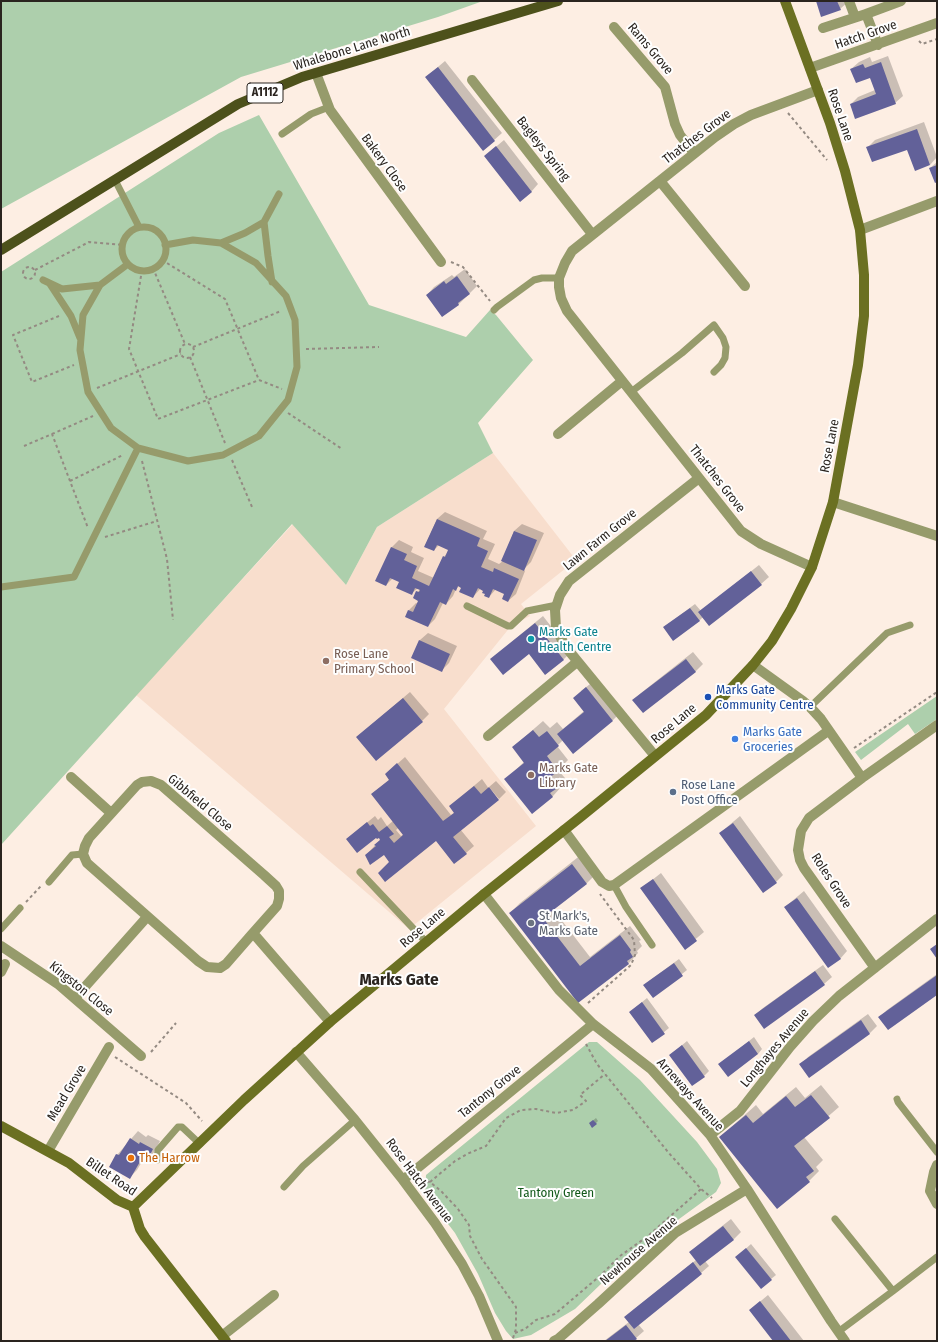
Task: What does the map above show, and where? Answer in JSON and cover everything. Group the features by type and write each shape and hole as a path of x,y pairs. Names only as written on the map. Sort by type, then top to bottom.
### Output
{"main road":[{"name":"Whalebone Lane North","path":"1,250 238,104 302,77 558,1"}],"street":[{"name":"Rose Lane","path":"132,1207 200,1144 244,1100 330,1022 427,943 484,894 706,715 753,665 772,641 791,609 812,567 833,502 854,393 864,316 864,275 860,230 845,171 830,123 785,1"},
{"path":"849,1 855,17"},
{"path":"823,28 901,1"},
{"path":"866,14 878,45"},
{"name":"Hatch Grove","path":"810,68 934,24"},
{"name":"Rams Grove","path":"614,26 665,87 675,124 680,135 694,154"},
{"name":"Bakery Close","path":"316,73 329,107 445,262"},
{"name":"Bagleys Spring","path":"472,80 592,234"},
{"name":"Thatches Grove","path":"812,567 761,544 741,531 567,311 561,298 559,278 572,251 734,124 758,112 818,90"},
{"name":"Thatches Grove","path":"660,181 745,286"},
{"path":"860,230 937,201"},
{"path":"558,434 622,381"},
{"name":"Lawn Farm Grove","path":"655,756 564,646 556,628 555,610 560,595 569,581 699,478"},
{"path":"833,502 937,536"},
{"path":"488,736 577,662"},
{"path":"753,665 803,700 821,719 862,778"},
{"name":"Roles Grove","path":"875,968 808,874 800,860 798,850 800,831 809,818 862,778 937,725"},
{"path":"564,830 602,882 609,886 614,886 828,731"},
{"path":"71,777 111,813"},
{"name":"Gibbfield Close","path":"151,781 161,784 268,879 279,891 279,898 277,906 226,964 220,968 214,969 207,967 198,961 147,917 93,869 87,863 83,854 89,838 137,785 142,782 151,781"},
{"name":"Arneways Avenue","path":"484,894 559,990 593,1024 652,1070 710,1135 748,1189 845,1341"},
{"path":"75,998 147,917"},
{"name":"Longhayes Avenue","path":"710,1135 740,1111 790,1046 839,996 937,919"},
{"path":"253,933 330,1022"},
{"name":"Kingston Close","path":"1,946 58,984 145,1055"},
{"name":"Tantony Grove","path":"405,1178 593,1024"},
{"name":"Mead Grove","path":"48,1151 108,1049"},
{"name":"Rose Hatch Avenue","path":"296,1052 405,1178 462,1264 479,1296 498,1341"},
{"name":"Billet Road","path":"1,1126 69,1163 117,1200 132,1207 140,1229 145,1237 224,1339 274,1295"},
{"path":"937,1165 930,1190 937,1204"},
{"name":"Newhouse Avenue","path":"557,1340 674,1233 748,1189"}],"lane":[{"path":"282,134 311,114 329,107"},
{"path":"115,180 139,228"},
{"path":"221,243 245,233 264,222 279,194"},
{"path":"264,222 272,282"},
{"path":"139,228 150,228 156,231 162,236 166,245 165,253 158,266 149,270 137,269 128,264 122,250 123,245 128,234 139,228"},
{"path":"128,264 100,285 83,315 80,350 88,392 111,428 138,448 188,461 223,455 259,436 288,400 297,367 294,320 286,296 256,263 221,243 193,240 166,245"},
{"path":"495,309 534,280 542,278 559,278"},
{"path":"80,340 68,312 47,282 62,289 100,285"},
{"path":"631,392 682,353 714,325 723,338 726,347 725,358 714,372"},
{"path":"1,587 74,577 138,448"},
{"path":"467,606 508,626 511,626 527,611 557,605"},
{"path":"810,708 887,633 910,625"},
{"path":"49,882 72,855 83,854"},
{"path":"360,872 427,943"},
{"path":"614,886 626,908 652,945"},
{"path":"1,929 20,908"},
{"path":"897,1099 937,1152"},
{"path":"284,1187 303,1166 355,1120"},
{"path":"157,1160 156,1155 158,1150 178,1127 182,1127 200,1144"},
{"path":"835,1219 893,1291"},
{"path":"838,1332 937,1257"}],"path":[{"path":"922,44 937,39"},
{"path":"785,109 827,160"},
{"path":"35,270 89,242 123,245"},
{"path":"162,260 225,299 259,380"},
{"path":"445,262 463,267 495,309"},
{"path":"32,266 35,270 35,275 33,278 28,279 24,277 23,272 25,268 32,266"},
{"path":"153,268 185,344"},
{"path":"142,270 129,349 158,419 259,380 290,392"},
{"path":"193,347 290,308"},
{"path":"68,312 13,335 32,382 82,362"},
{"path":"185,344 190,344 193,347 194,354 185,358 181,354 181,347 185,344"},
{"path":"296,349 378,347"},
{"path":"88,392 181,354"},
{"path":"190,357 252,507"},
{"path":"281,408 342,449"},
{"path":"24,446 101,413"},
{"path":"52,434 93,540 157,521"},
{"path":"70,481 138,448 167,559 174,620"},
{"path":"845,754 937,692"},
{"path":"20,908 43,883 49,882"},
{"path":"579,1010 631,965 635,955 634,940 598,891"},
{"path":"145,1055 176,1023"},
{"path":"581,1034 597,1064 605,1074 668,1152 700,1189 710,1196 719,1206"},
{"path":"108,1049 186,1103 202,1121"},
{"path":"430,1182 455,1161 486,1146 506,1118 521,1110 536,1109 556,1113 572,1110 586,1101 580,1095 605,1074"},
{"path":"405,1178 430,1182 458,1209 469,1225 470,1236 482,1259 516,1307 515,1333 512,1341"},
{"path":"515,1333 525,1329 536,1320 555,1314 620,1256 648,1236 700,1189"}],"shaded area":[{"name":"Rose Lane Primary School","path":"493,453 576,560 521,604 530,616 511,626 444,709 536,826 409,929 136,695 293,524 346,585 377,527"}],"green space":[{"path":"1,1 483,1 438,17 241,77 1,209"},
{"path":"259,115 369,305 466,337 490,310 496,315 533,360 478,423 493,453 377,527 346,585 292,524 1,845 1,272 219,133"},
{"path":"937,696 937,719 915,734 908,724 861,760 855,752"},
{"name":"Tantony Green","path":"589,1042 597,1042 640,1080 697,1142 717,1169 721,1183 716,1192 660,1233 603,1282 575,1309 531,1335 513,1339 506,1331 495,1313 478,1274 455,1233 425,1194 426,1175"}],"building":[{"path":"816,1 837,1 841,10 821,17"},
{"path":"881,62 896,104 855,119 850,104 876,94 870,78 856,83 850,69 863,64 865,68"},
{"path":"438,67 495,141 483,151 425,77"},
{"path":"917,129 930,165 915,171 907,150 872,162 866,147"},
{"path":"496,146 532,192 520,202 484,156"},
{"path":"937,165 937,182 935,183 929,168"},
{"path":"457,276 470,294 458,303 459,305 442,317 426,295 444,281 446,284"},
{"path":"437,519 480,538 477,546 488,551 481,567 493,572 494,568 519,579 508,602 502,599 504,594 493,589 489,598 484,596 485,594 482,593 483,591 478,588 473,598 459,592 461,588 458,586 456,591 453,589 446,605 440,602 428,627 405,617 408,610 413,612 418,601 413,598 416,591 419,592 420,590 415,588 412,595 396,588 399,582 390,578 386,586 375,581 391,547 407,554 404,560 417,566 412,578 429,586 443,556 445,557 448,550 437,545 434,551 424,547"},
{"path":"514,531 537,540 524,571 501,561"},
{"path":"751,571 762,585 709,626 698,612"},
{"path":"690,608 700,621 673,641 663,627"},
{"name":"Marks Gate Health Centre","path":"535,623 564,660 545,675 529,654 503,675 490,659"},
{"path":"419,640 450,654 442,672 411,658"},
{"path":"686,659 696,672 643,713 632,700"},
{"path":"586,687 613,721 573,754 557,734 584,712 573,698"},
{"path":"403,698 423,722 376,761 356,737"},
{"name":"Marks Gate Library","path":"533,730 539,737 547,731 559,746 547,756 558,771 548,779 556,789 550,793 553,797 532,814 504,779 524,763 512,747"},
{"path":"397,763 443,821 454,813 449,806 474,786 481,794 489,787 499,800 453,837 467,854 454,864 436,841 385,882 378,873 389,862 384,855 370,865 365,855 376,846 374,845 380,840 379,838 376,838 357,853 346,839 367,822 370,826 373,824 379,832 387,826 394,834 389,837 394,843 403,835 371,794 389,780 385,774"},
{"path":"733,823 777,883 763,893 719,833"},
{"path":"572,864 587,884 543,918 580,966 620,935 631,950 630,952 633,957 627,961 629,964 578,1003 509,913"},
{"path":"653,879 697,941 685,950 640,888"},
{"path":"797,898 841,959 828,968 784,907"},
{"path":"937,944 937,959 930,949"},
{"path":"674,963 683,976 653,998 643,985"},
{"path":"815,971 825,985 764,1029 754,1015"},
{"path":"937,975 937,995 888,1030 878,1017"},
{"path":"642,1002 665,1034 652,1043 629,1012"},
{"path":"861,1020 870,1034 809,1078 799,1064"},
{"path":"749,1041 758,1054 728,1077 718,1064"},
{"path":"682,1045 705,1077 692,1086 669,1055"},
{"path":"811,1095 830,1118 794,1146 814,1171 806,1177 810,1182 777,1209 719,1137 746,1115 753,1123 786,1096 795,1107"},
{"path":"593,1120 597,1124 592,1128 589,1123"},
{"name":"The Harrow","path":"130,1138 139,1144 140,1142 153,1149 146,1163 141,1160 130,1179 109,1167 116,1154 119,1155"},
{"path":"723,1226 734,1240 700,1266 689,1252"},
{"path":"746,1248 772,1280 761,1289 735,1257"},
{"path":"693,1262 702,1274 634,1329 624,1317"},
{"path":"760,1301 791,1341 773,1341 749,1310"},
{"path":"626,1325 637,1339 634,1341 605,1341"}],"place":[{"name":"Marks Gate Health Centre","path":"531,639"},
{"name":"Rose Lane Primary School","path":"326,661"},
{"name":"Marks Gate Community Centre","path":"708,697"},
{"name":"Marks Gate Groceries","path":"735,739"},
{"name":"Marks Gate Library","path":"531,775"},
{"name":"Rose Lane Post Office","path":"673,792"},
{"name":"St Mark's, Marks Gate","path":"531,923"},
{"name":"The Harrow","path":"131,1158"}],"district":[{"name":"Marks Gate","path":"399,980"}]}
